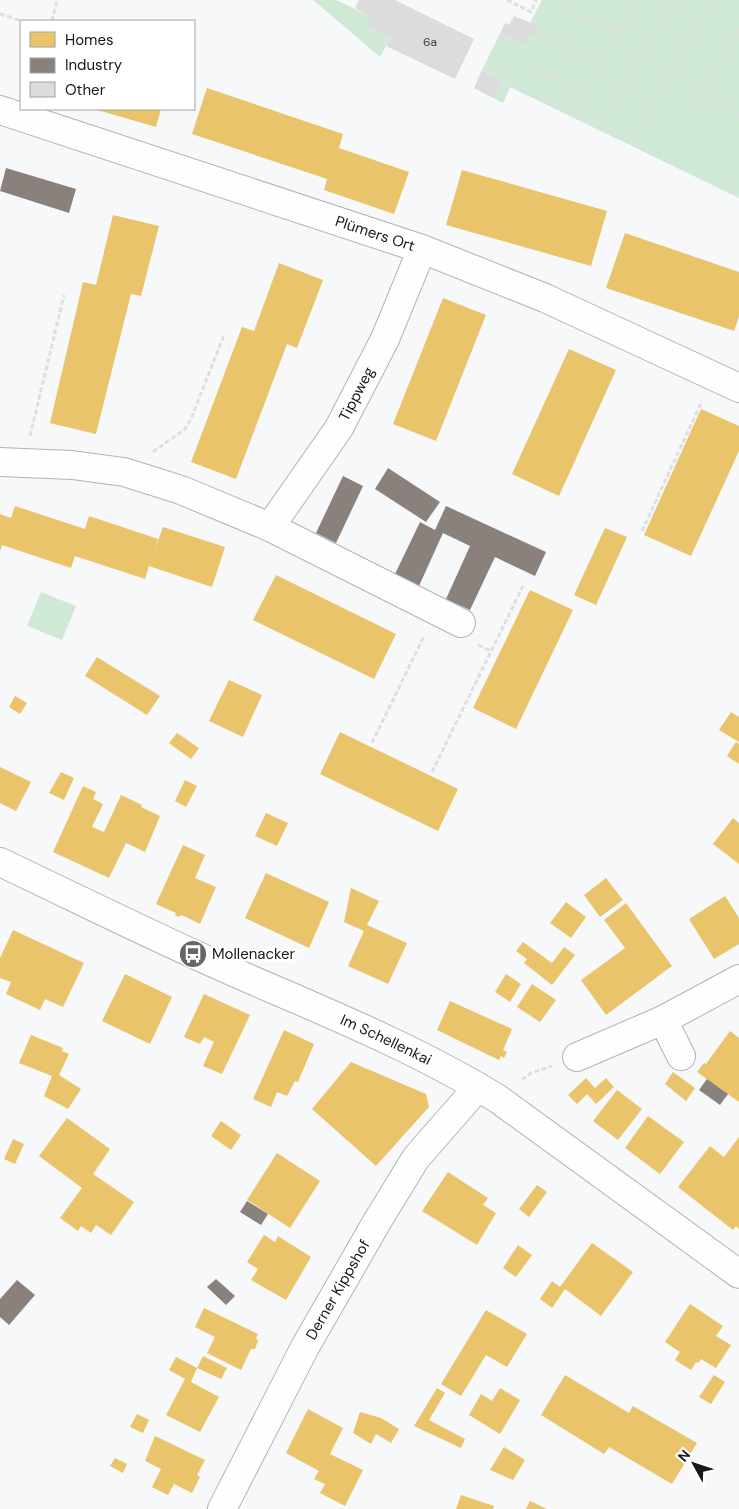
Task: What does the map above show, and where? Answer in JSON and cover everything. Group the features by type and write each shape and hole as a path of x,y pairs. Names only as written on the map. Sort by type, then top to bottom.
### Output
{"street":[{"name":"Plümers Ort","path":"0,110 422,249 545,298 739,388"},
{"name":"Tippweg","path":"270,527 339,428 385,339 422,249"},
{"path":"12,462 72,465 124,472 181,490 270,527 461,623"},
{"name":"Im Schellenkai","path":"0,862 193,954 422,1056 488,1093 739,1274"},
{"path":"577,1057 663,1020 739,979"},
{"path":"663,1020 681,1056"},
{"name":"Derner Kippshof","path":"222,1509 305,1347 416,1158 446,1122 488,1093"}],"path":[{"path":"52,20 57,0"},
{"path":"507,0 531,12 536,0"},
{"path":"624,0 636,5"},
{"path":"573,108 639,0"},
{"path":"601,123 676,0"},
{"path":"630,139 715,0"},
{"path":"566,11 619,33"},
{"path":"0,14 20,20"},
{"path":"739,30 698,96 739,115"},
{"path":"548,40 600,62"},
{"path":"530,67 583,90"},
{"path":"12,462 64,295"},
{"path":"124,472 185,429 191,419 224,335"},
{"path":"642,531 704,398"},
{"path":"432,772 524,584"},
{"path":"372,743 437,610"},
{"path":"488,1093 531,1073 577,1057"}],"green space":[{"path":"313,0 336,0 370,16 366,26 390,38 380,57"},
{"path":"542,0 739,0 739,198 510,87 503,103 493,98 502,80 482,70 500,34 523,45 529,34 533,36 530,23"},
{"path":"41,592 76,606 62,640 27,626"}],"building: Homes":[{"path":"207,88 343,134 339,148 409,172 394,214 324,190 327,179 192,134"},
{"path":"97,110 161,110 156,127"},
{"path":"462,170 607,211 591,266 446,225"},
{"path":"113,215 159,226 141,296 131,294 96,434 50,423 83,282 96,285"},
{"path":"625,233 739,272 739,317 734,331 606,288"},
{"path":"279,263 323,280 297,348 287,344 236,479 191,462 242,327 254,331"},
{"path":"443,298 486,315 436,441 393,424"},
{"path":"569,349 616,370 559,496 512,474"},
{"path":"701,409 739,426 739,451 691,556 644,535"},
{"path":"15,506 85,529 89,516 158,539 155,549 163,527 225,547 212,587 149,566 145,579 75,556 71,568 2,545 0,551 0,514 11,518"},
{"path":"605,528 627,537 596,605 574,595"},
{"path":"276,575 396,634 374,679 253,620"},
{"path":"530,590 573,610 516,729 473,708"},
{"path":"97,657 160,696 147,715 85,676"},
{"path":"229,680 262,695 243,737 209,721"},
{"path":"15,696 27,703 20,714 9,707"},
{"path":"731,712 739,717 739,742 719,730"},
{"path":"340,732 458,789 438,831 320,774"},
{"path":"177,733 199,748 191,759 169,743"},
{"path":"736,742 739,744 739,764 727,756"},
{"path":"0,767 31,782 16,811 0,803"},
{"path":"61,772 74,778 64,800 49,793"},
{"path":"185,780 197,786 186,807 175,801"},
{"path":"83,786 96,792 93,799 103,804 92,827 104,832 121,795 160,816 145,852 126,843 109,878 53,852"},
{"path":"266,813 288,823 277,846 255,836"},
{"path":"733,818 739,823 739,864 713,844"},
{"path":"183,845 205,855 195,878 216,887 200,924 181,915 179,917 175,915 176,913 156,904"},
{"path":"266,873 329,902 309,948 245,918"},
{"path":"606,878 623,900 600,917 584,895"},
{"path":"351,888 379,901 367,925 407,943 388,984 348,966 364,931 344,922"},
{"path":"725,896 739,918 739,944 714,959 689,919"},
{"path":"566,902 586,917 571,938 550,923"},
{"path":"626,903 672,966 606,1015 581,980 625,948 604,920"},
{"path":"13,930 84,963 63,1007 45,999 40,1010 6,994 11,982 0,978 0,958"},
{"path":"523,942 552,963 564,947 575,955 552,985 524,963 527,959 516,951"},
{"path":"125,974 172,997 150,1044 102,1021"},
{"path":"506,974 521,984 510,1002 495,992"},
{"path":"532,984 556,1000 540,1022 517,1007"},
{"path":"204,994 250,1015 222,1074 203,1066 214,1042 204,1037 200,1044 184,1037"},
{"path":"450,1001 512,1029 503,1050 507,1052 504,1058 501,1056 499,1060 437,1030"},
{"path":"284,1030 314,1044 298,1082 295,1081 287,1096 277,1092 271,1107 253,1099"},
{"path":"730,1031 739,1038 739,1102 697,1072 704,1063 706,1064"},
{"path":"31,1035 63,1048 62,1051 69,1054 59,1075 81,1089 68,1109 44,1096 52,1076 19,1063"},
{"path":"351,1062 426,1094 429,1107 376,1166 312,1109"},
{"path":"673,1072 695,1088 686,1101 665,1084"},
{"path":"586,1078 595,1088 606,1078 614,1087 596,1104 587,1094 577,1104 568,1095"},
{"path":"617,1090 642,1109 618,1140 593,1121"},
{"path":"648,1116 684,1142 660,1174 625,1148"},
{"path":"67,1118 110,1149 93,1174 134,1202 111,1235 96,1225 91,1233 81,1226 78,1231 60,1218 82,1188 39,1156"},
{"path":"221,1121 241,1135 231,1150 211,1136"},
{"path":"739,1137 739,1229 736,1226 733,1230 678,1187 710,1146 724,1157"},
{"path":"13,1139 24,1144 15,1164 4,1159"},
{"path":"277,1153 320,1181 290,1228 247,1200"},
{"path":"448,1172 488,1198 483,1205 496,1213 477,1245 422,1211"},
{"path":"537,1185 547,1192 529,1217 519,1209"},
{"path":"264,1235 275,1242 278,1236 311,1257 286,1300 251,1280 258,1269 247,1262"},
{"path":"592,1243 633,1272 601,1316 565,1289 552,1308 540,1299 552,1281 560,1287"},
{"path":"518,1245 532,1255 516,1277 503,1268"},
{"path":"690,1304 723,1326 716,1336 731,1345 716,1368 701,1359 698,1363 696,1362 691,1370 675,1360 680,1352 665,1342"},
{"path":"204,1308 258,1334 255,1349 251,1349 241,1370 207,1353 215,1337 195,1327"},
{"path":"486,1310 527,1334 507,1367 486,1355 461,1396 441,1384"},
{"path":"203,1356 227,1368 221,1379 197,1368"},
{"path":"176,1357 197,1368 191,1382 219,1397 200,1432 166,1415 185,1379 169,1370"},
{"path":"565,1375 629,1413 633,1406 697,1443 672,1484 609,1447 604,1454 541,1415"},
{"path":"714,1375 725,1382 711,1404 699,1397"},
{"path":"437,1388 445,1393 429,1420 465,1439 461,1448 414,1426"},
{"path":"500,1388 520,1400 500,1434 469,1415 481,1394 492,1401"},
{"path":"308,1409 343,1428 330,1454 363,1470 345,1506 320,1493 325,1484 314,1479 319,1471 286,1453"},
{"path":"360,1412 381,1418 399,1429 391,1443 376,1434 371,1444 353,1433"},
{"path":"137,1414 149,1420 143,1433 130,1427"},
{"path":"155,1436 205,1460 197,1475 200,1477 192,1493 174,1484 168,1495 152,1487 161,1469 145,1461"},
{"path":"504,1447 525,1460 513,1480 490,1470"},
{"path":"115,1458 127,1464 123,1473 110,1466"},
{"path":"461,1495 494,1506 493,1509 456,1509"},
{"path":"530,1501 547,1509 526,1509"}],"building: Industry":[{"path":"6,168 76,189 69,213 0,191"},
{"path":"388,468 440,502 426,522 375,489"},
{"path":"343,476 363,486 336,543 316,533"},
{"path":"446,506 546,552 535,576 495,557 470,610 446,599 470,546 443,533 419,586 395,574 420,522 435,530"},
{"path":"707,1079 728,1094 720,1105 699,1090"},
{"path":"247,1201 268,1214 261,1225 240,1212"},
{"path":"216,1279 235,1296 226,1305 207,1287"},
{"path":"17,1280 35,1295 9,1325 0,1317 0,1299"}],"building: Other":[{"path":"359,0 395,0 474,39 455,79 386,46 390,38 366,26 370,16 355,8"},
{"path":"514,16 538,26 533,37 529,34 524,45 500,34 505,23 509,25"},
{"path":"482,70 502,80 493,98 474,88"}],"place":[{"name":"Mollenacker","path":"193,954"}]}
